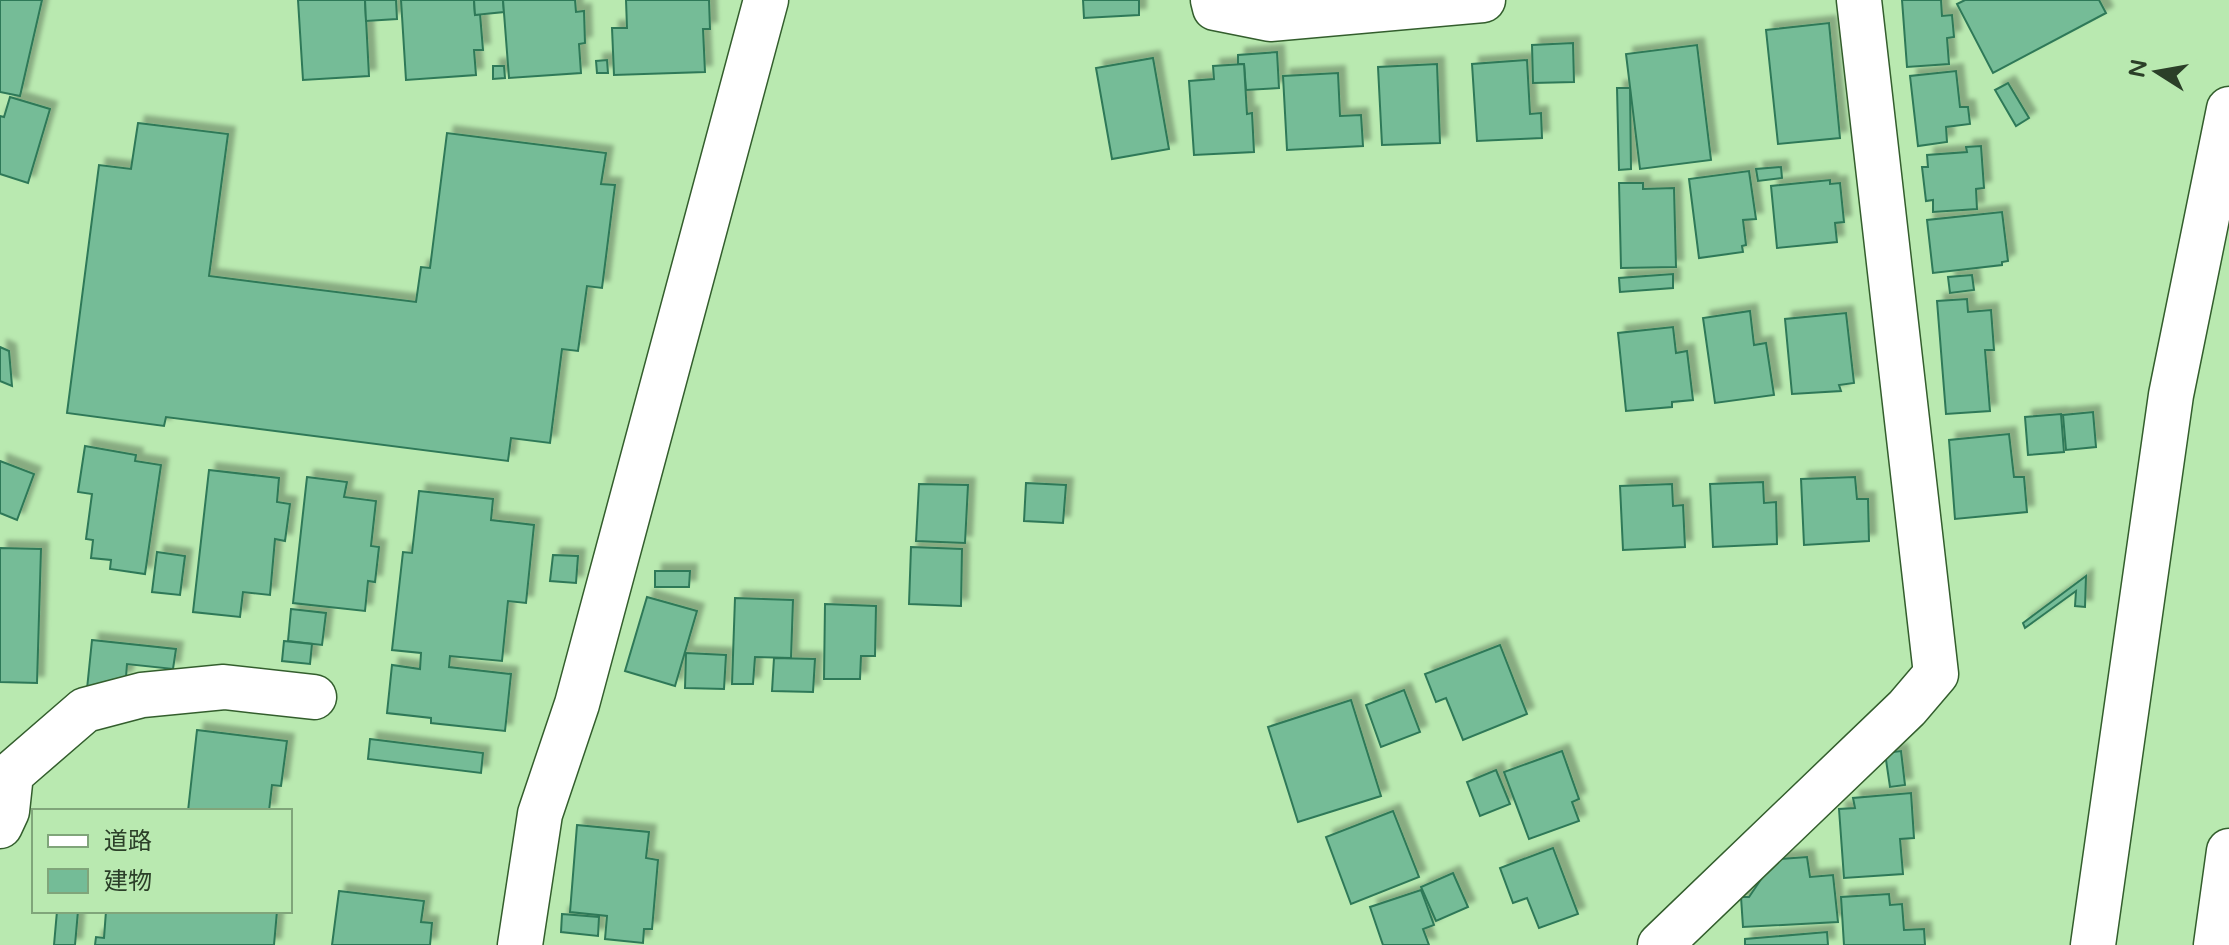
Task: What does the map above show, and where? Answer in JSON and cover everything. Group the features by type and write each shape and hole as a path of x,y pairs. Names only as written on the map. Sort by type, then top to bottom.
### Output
{"street":[{"path":"520,945 540,814 577,704 766,0"},
{"path":"1213,0 1215,8 1270,19 1483,0"},
{"path":"1660,945 1907,708 1936,674 1859,0"},
{"path":"2093,945 2171,395 2229,109"},
{"path":"0,826 7,811 6,773 85,710 142,695 224,687 314,697"},
{"path":"2216,945 2229,851"}],"building":[{"path":"0,0 42,0 20,96 0,92"},
{"path":"298,0 365,0 369,76 303,80"},
{"path":"365,0 396,0 397,19 366,21"},
{"path":"401,0 474,0 475,15 480,14 483,50 474,50 476,75 406,80"},
{"path":"474,0 503,0 504,12 475,15"},
{"path":"503,0 575,0 576,12 584,11 585,43 579,44 581,73 509,78"},
{"path":"626,0 709,0 710,29 703,29 705,72 614,75 612,28 627,28"},
{"path":"1083,0 1139,0 1139,15 1084,18"},
{"path":"1902,0 1941,0 1942,16 1952,15 1954,37 1947,38 1949,64 1907,67"},
{"path":"1965,0 2099,0 2106,13 1993,73 1957,4"},
{"path":"1829,23 1840,138 1778,144 1766,30"},
{"path":"1573,43 1574,82 1533,83 1532,45"},
{"path":"1697,45 1711,160 1640,169 1626,54"},
{"path":"1277,52 1279,88 1246,90 1244,64 1238,64 1238,55"},
{"path":"1153,58 1169,149 1112,159 1096,68"},
{"path":"607,60 608,73 597,73 596,61"},
{"path":"1527,60 1530,114 1541,113 1542,138 1477,141 1472,64"},
{"path":"1244,64 1247,114 1252,113 1254,152 1194,155 1189,81 1214,79 1213,66"},
{"path":"1437,64 1440,143 1382,145 1378,67"},
{"path":"493,66 504,66 505,78 493,79"},
{"path":"1956,71 1960,107 1968,107 1970,124 1946,127 1947,142 1918,146 1910,76"},
{"path":"1338,73 1340,116 1361,115 1363,146 1287,150 1283,76"},
{"path":"2008,83 2029,118 2016,126 1995,90"},
{"path":"1617,88 1630,88 1631,169 1619,170"},
{"path":"10,97 50,109 28,183 0,174 0,116 4,117"},
{"path":"138,123 228,134 209,276 416,302 421,267 430,268 447,133 606,153 601,184 615,185 602,288 587,286 578,351 562,349 550,443 511,438 508,461 166,417 164,426 67,413 99,165 131,169"},
{"path":"1981,146 1984,188 1976,189 1977,209 1933,212 1933,200 1926,201 1922,167 1928,167 1927,155 1967,152 1966,147"},
{"path":"1781,167 1782,178 1758,181 1756,169"},
{"path":"1749,171 1756,219 1743,220 1746,245 1742,246 1743,252 1699,258 1689,179"},
{"path":"1830,180 1830,184 1840,183 1844,222 1835,223 1837,242 1777,248 1771,186"},
{"path":"1619,183 1643,183 1643,189 1674,188 1676,267 1621,268"},
{"path":"2002,212 2008,261 2002,262 2002,265 1933,273 1927,220"},
{"path":"1673,274 1673,288 1620,292 1619,278"},
{"path":"1972,275 1974,290 1950,293 1948,277"},
{"path":"1967,299 1968,312 1991,310 1994,350 1985,350 1990,411 1946,414 1937,301"},
{"path":"1750,311 1754,345 1766,343 1774,395 1715,403 1703,318"},
{"path":"1846,313 1854,383 1839,385 1841,391 1792,394 1785,319"},
{"path":"1673,327 1676,353 1687,351 1693,400 1672,402 1672,407 1626,411 1618,333"},
{"path":"0,347 9,351 12,386 0,381"},
{"path":"2093,412 2096,447 2066,450 2063,415"},
{"path":"2061,414 2064,452 2028,455 2025,417"},
{"path":"2009,434 2014,477 2024,477 2027,512 1955,519 1949,440"},
{"path":"85,446 136,455 135,461 161,465 145,574 110,569 111,560 91,558 93,540 86,539 92,494 78,492"},
{"path":"0,461 34,474 17,520 0,513"},
{"path":"209,470 279,478 277,502 290,504 285,541 275,539 270,595 243,592 240,617 193,612"},
{"path":"307,477 347,482 344,497 376,501 371,546 379,547 375,582 368,581 365,611 293,603"},
{"path":"1855,477 1857,499 1868,499 1869,541 1804,545 1801,479"},
{"path":"1763,482 1764,503 1776,502 1777,544 1713,547 1710,484"},
{"path":"1026,483 1066,485 1063,523 1024,521"},
{"path":"919,484 968,485 965,543 916,541"},
{"path":"1672,484 1673,506 1683,505 1685,547 1623,550 1620,486"},
{"path":"419,491 493,499 491,520 534,525 526,603 508,601 502,661 450,656 449,667 511,674 505,731 431,723 431,718 387,713 392,665 420,669 421,653 392,650 403,552 412,553"},
{"path":"911,547 962,549 961,606 909,604"},
{"path":"0,548 41,549 37,683 0,682"},
{"path":"157,552 185,556 180,595 152,592"},
{"path":"553,555 578,556 576,583 550,581"},
{"path":"655,571 690,571 689,587 655,587"},
{"path":"2086,576 2085,607 2075,606 2076,591 2025,628 2023,623"},
{"path":"647,597 697,611 675,686 625,671"},
{"path":"735,598 793,600 791,658 755,657 753,684 732,684"},
{"path":"825,604 876,606 875,656 861,656 860,679 824,679"},
{"path":"291,609 326,613 322,645 288,641"},
{"path":"92,640 176,649 173,669 127,664 126,677 87,689"},
{"path":"284,641 312,644 310,664 282,661"},
{"path":"1500,645 1527,714 1463,740 1446,698 1436,702 1425,674"},
{"path":"686,653 726,655 724,689 685,688"},
{"path":"774,658 815,659 813,692 772,691"},
{"path":"1404,690 1420,732 1381,747 1366,705"},
{"path":"1351,700 1381,796 1298,822 1268,727"},
{"path":"197,730 287,741 281,786 272,785 269,809 188,809"},
{"path":"370,739 483,753 481,773 368,759"},
{"path":"1562,751 1579,799 1572,802 1579,821 1529,839 1504,772"},
{"path":"1901,751 1905,785 1890,787 1885,753"},
{"path":"1496,770 1510,804 1480,816 1467,782"},
{"path":"1911,793 1914,838 1900,839 1903,874 1844,878 1839,809 1855,808 1853,798"},
{"path":"1393,811 1419,877 1351,904 1326,837"},
{"path":"577,825 649,832 646,858 658,860 652,929 644,929 643,943 605,939 607,916 570,912"},
{"path":"1553,848 1578,914 1539,928 1527,898 1513,903 1500,868"},
{"path":"1807,857 1810,877 1833,875 1838,922 1743,927 1741,897 1749,897 1768,869 1780,859"},
{"path":"1453,873 1468,907 1436,921 1421,887"},
{"path":"1421,890 1434,925 1423,929 1429,945 1383,945 1370,907"},
{"path":"339,891 424,901 421,922 432,923 430,945 332,945"},
{"path":"1889,894 1890,905 1902,904 1904,930 1924,929 1925,945 1844,945 1841,897"},
{"path":"57,913 78,913 75,945 54,945"},
{"path":"106,913 277,913 274,945 95,945 96,937 104,938"},
{"path":"562,914 599,917 598,936 561,932"},
{"path":"1827,932 1828,945 1745,945 1745,939"}]}
